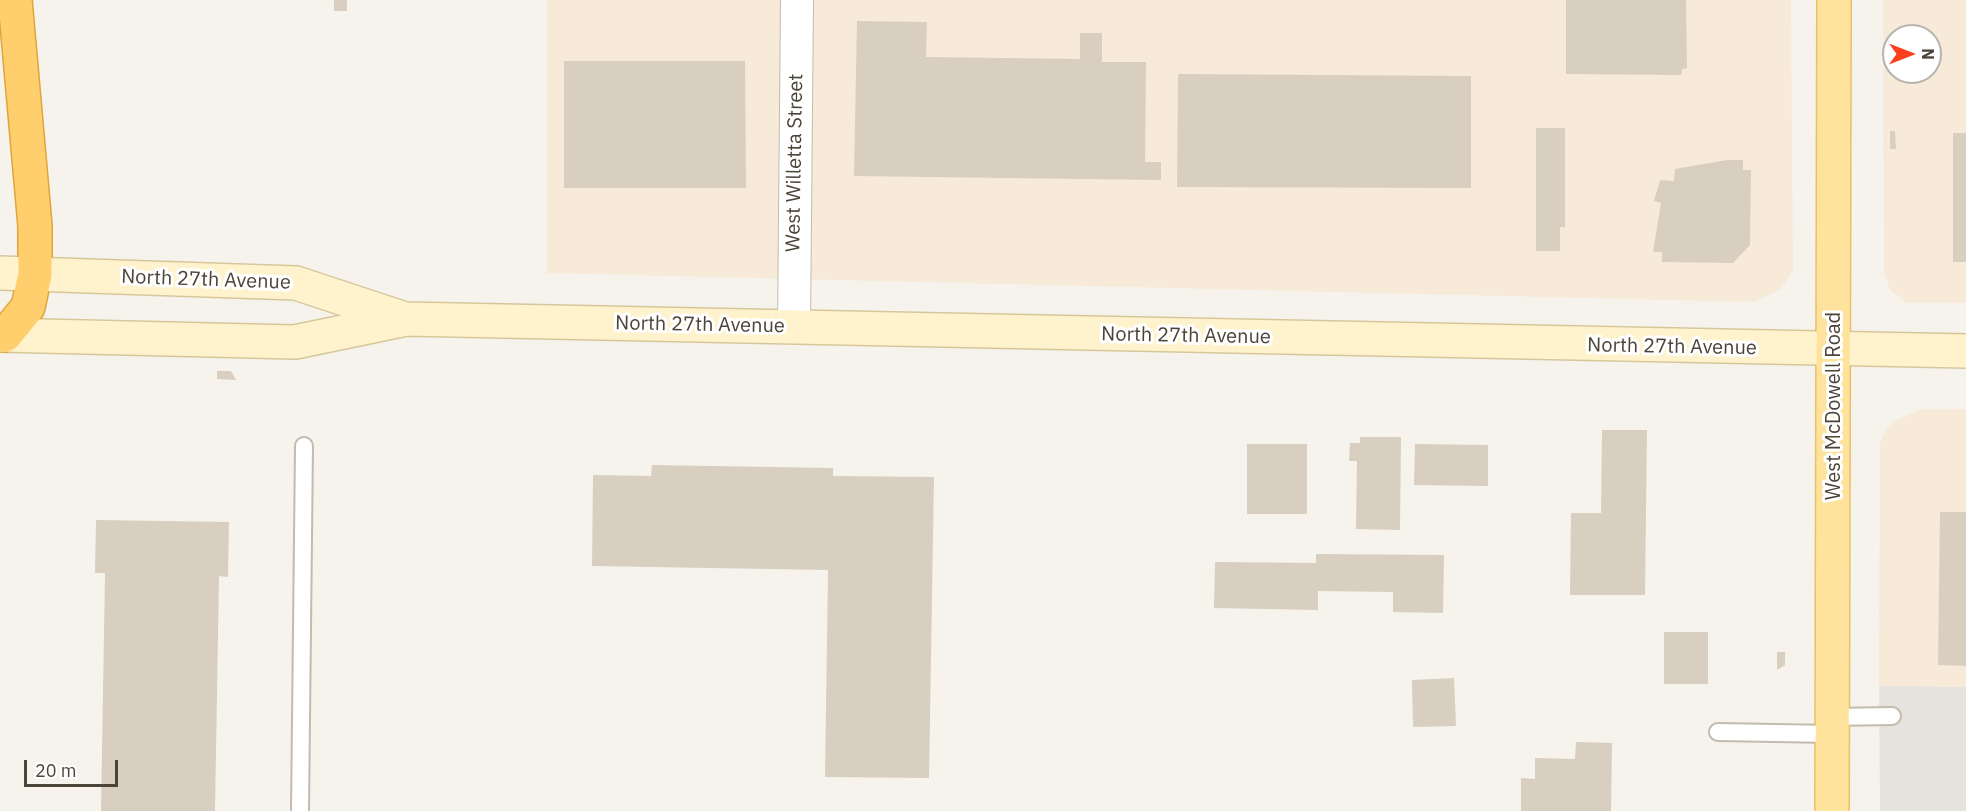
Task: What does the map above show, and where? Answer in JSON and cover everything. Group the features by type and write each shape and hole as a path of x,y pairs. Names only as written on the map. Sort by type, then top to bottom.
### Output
{"highway":[{"path":"2,335 28,307 35,274 35,226 15,0"}],"main road":[{"name":"West McDowell Road","path":"1832,811 1834,0"},
{"name":"North 27th Avenue","path":"0,273 296,283 406,320"},
{"name":"North 27th Avenue","path":"2,335 295,342 406,320 1966,351"}],"street":[{"name":"West Willetta Street","path":"794,327 797,0"}],"lane":[{"path":"300,811 304,446"},
{"path":"1718,732 1832,726 1892,716"}],"shaded area":[{"path":"547,0 1791,0 1793,270 1780,290 1754,302 547,273"},
{"path":"1883,0 1966,0 1966,303 1907,303 1890,290 1884,271 1883,84 1942,84 1942,24 1883,24"},
{"path":"1921,409 1966,409 1966,687 1879,686 1880,442 1886,430 1895,421"},
{"path":"1879,686 1966,687 1966,811 1880,811"}],"building":[{"path":"334,0 347,0 347,11 334,11"},
{"path":"1566,0 1686,0 1687,68 1682,69 1681,75 1566,74"},
{"path":"857,21 927,22 926,57 1080,59 1080,33 1102,33 1102,62 1146,62 1145,162 1161,162 1161,180 854,176"},
{"path":"564,61 745,61 746,188 564,188"},
{"path":"1178,74 1471,76 1471,188 1177,187"},
{"path":"1536,128 1565,128 1565,227 1560,227 1560,251 1536,251"},
{"path":"1890,131 1895,131 1896,149 1890,149"},
{"path":"1953,133 1966,133 1966,262 1953,262"},
{"path":"1727,160 1743,160 1743,170 1751,170 1750,245 1733,263 1662,262 1662,252 1653,252 1661,203 1654,201 1660,180 1674,181 1675,169"},
{"path":"217,371 231,371 236,380 217,379"},
{"path":"1602,430 1647,430 1645,595 1570,595 1571,513 1601,513"},
{"path":"1360,437 1401,437 1400,530 1356,529 1357,461 1349,461 1350,443 1360,443"},
{"path":"1247,444 1307,444 1307,514 1247,514"},
{"path":"1415,444 1488,445 1488,486 1414,485"},
{"path":"652,465 833,468 833,476 934,477 929,778 825,777 828,570 592,566 593,475 651,476"},
{"path":"1940,512 1966,512 1966,666 1938,665"},
{"path":"96,520 229,522 228,577 219,576 215,811 101,811 105,573 95,573"},
{"path":"1316,554 1444,555 1443,613 1393,612 1393,592 1318,591 1318,610 1214,608 1215,562 1316,563"},
{"path":"1664,632 1708,632 1708,684 1664,684"},
{"path":"1777,652 1785,652 1785,665 1777,670"},
{"path":"1454,678 1456,726 1413,727 1412,680"},
{"path":"1576,742 1612,743 1611,811 1521,811 1521,778 1535,779 1535,758 1575,759"}]}
